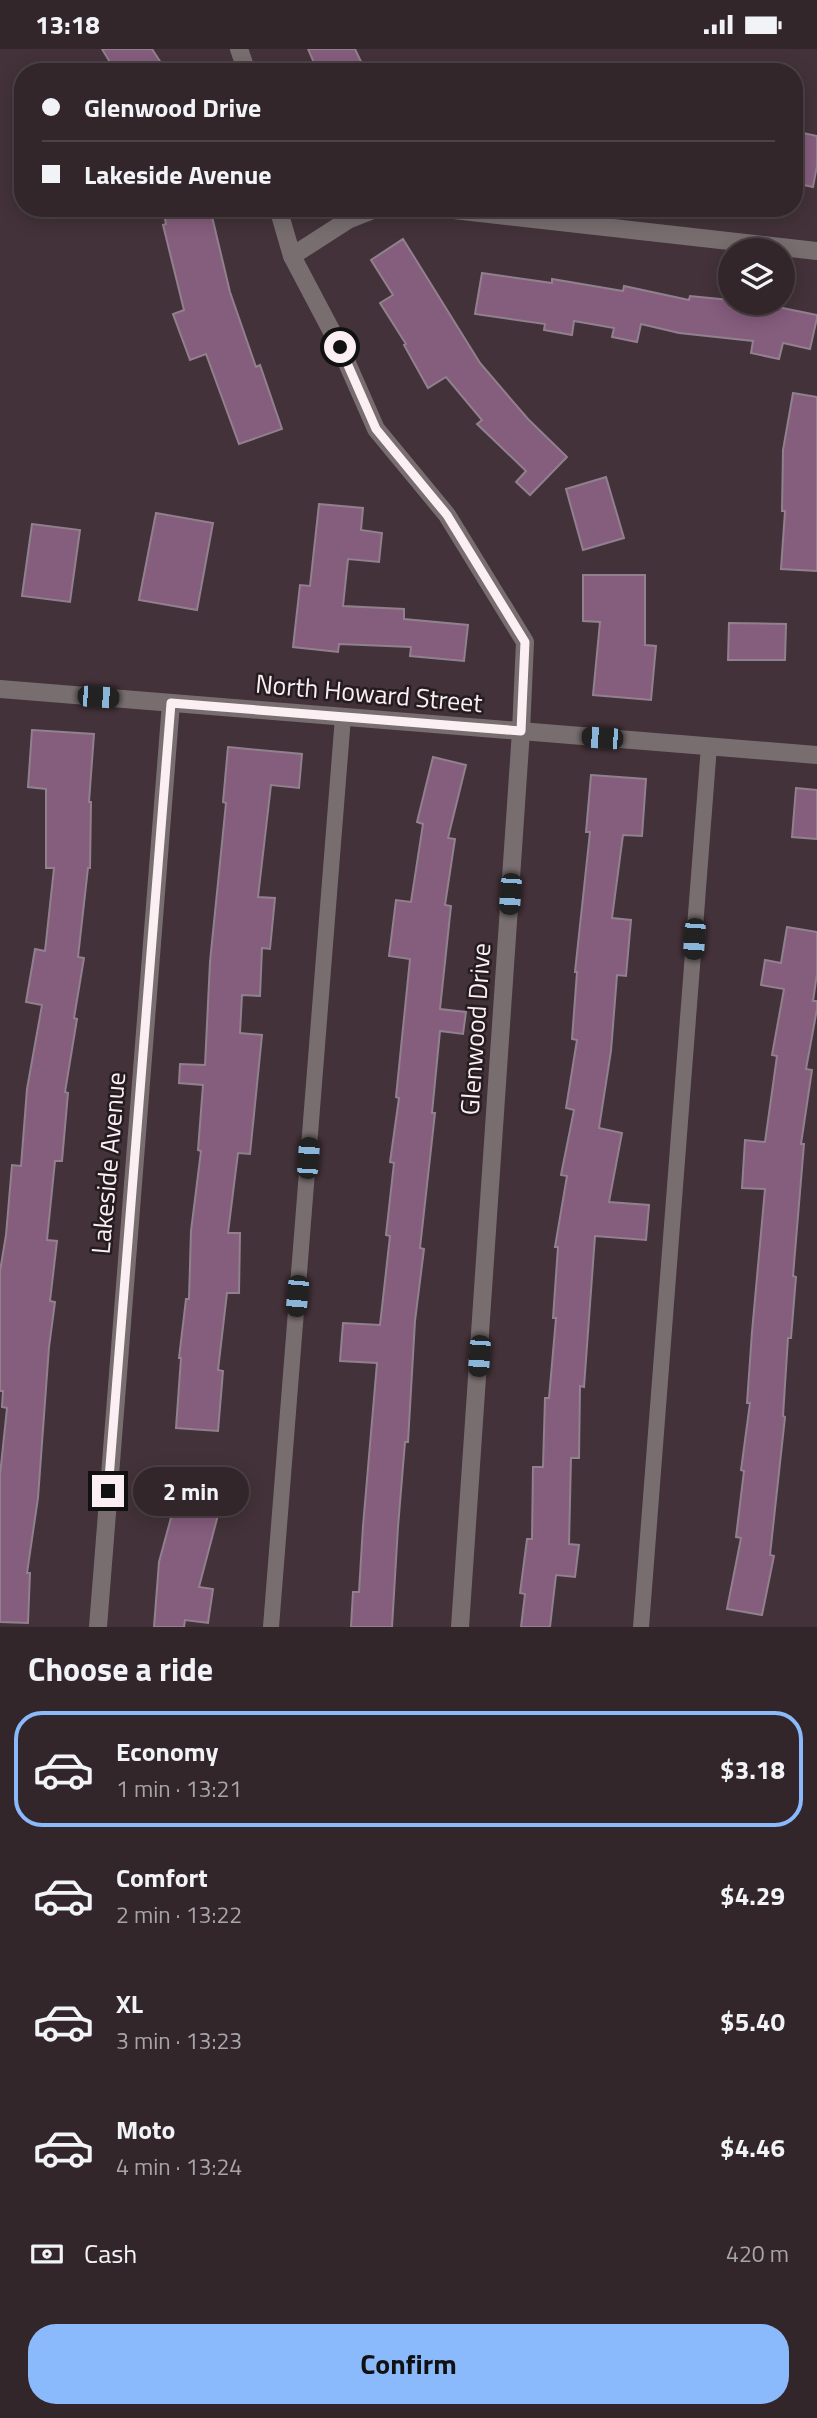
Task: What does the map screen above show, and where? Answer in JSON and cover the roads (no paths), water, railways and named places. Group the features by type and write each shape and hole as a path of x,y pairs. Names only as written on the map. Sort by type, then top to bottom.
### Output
{"street":[{"name":"Glenwood Drive","path":"281,217 292,256 340,347 376,429 447,515 525,642 460,1627"},
{"path":"292,256 356,217"},
{"path":"516,217 817,251"},
{"name":"North Howard Street","path":"0,689 817,755"},
{"name":"Lakeside Avenue","path":"98,1627 171,703"}],"lane":[{"path":"271,1627 342,717"},
{"path":"641,1627 709,746"}]}
